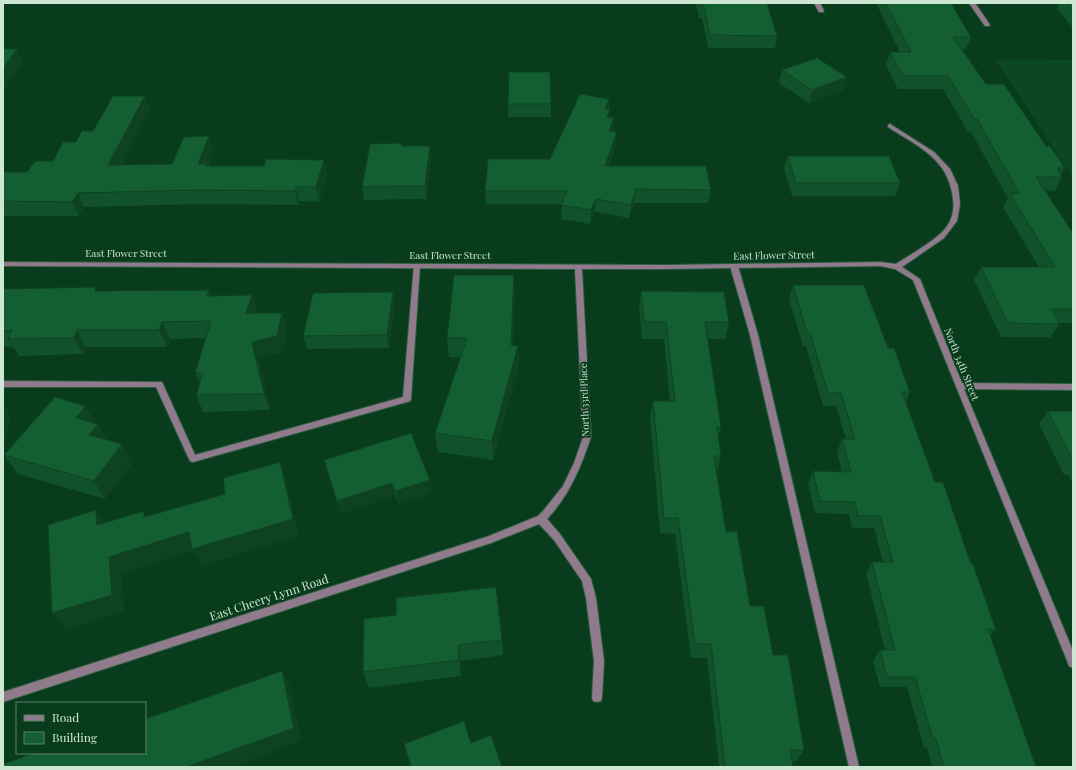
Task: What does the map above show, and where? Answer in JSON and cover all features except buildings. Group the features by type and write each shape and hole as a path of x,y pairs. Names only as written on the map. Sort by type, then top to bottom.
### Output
{"street":[{"path":"817,3 821,12"},
{"path":"972,3 987,25"},
{"path":"890,126 932,153 948,170 955,186 957,204 954,221 942,236 897,267"},
{"name":"East Flower Street","path":"3,264 734,266 880,264 897,267"},
{"path":"3,384 159,384 194,459 407,399 416,266"},
{"name":"North 33rd Place","path":"541,518 566,488 578,463 587,437 578,266"},
{"path":"734,266 754,335 854,767"},
{"name":"North 34th Street","path":"897,267 916,278 958,386 1073,663"},
{"path":"958,386 1073,387"},
{"path":"541,518 557,537 586,579 591,598 599,661 597,697"},
{"name":"East Cheery Lynn Road","path":"3,697 491,539 541,518"}],"shaded area":[{"path":"995,59 1073,60 1073,178"}]}
